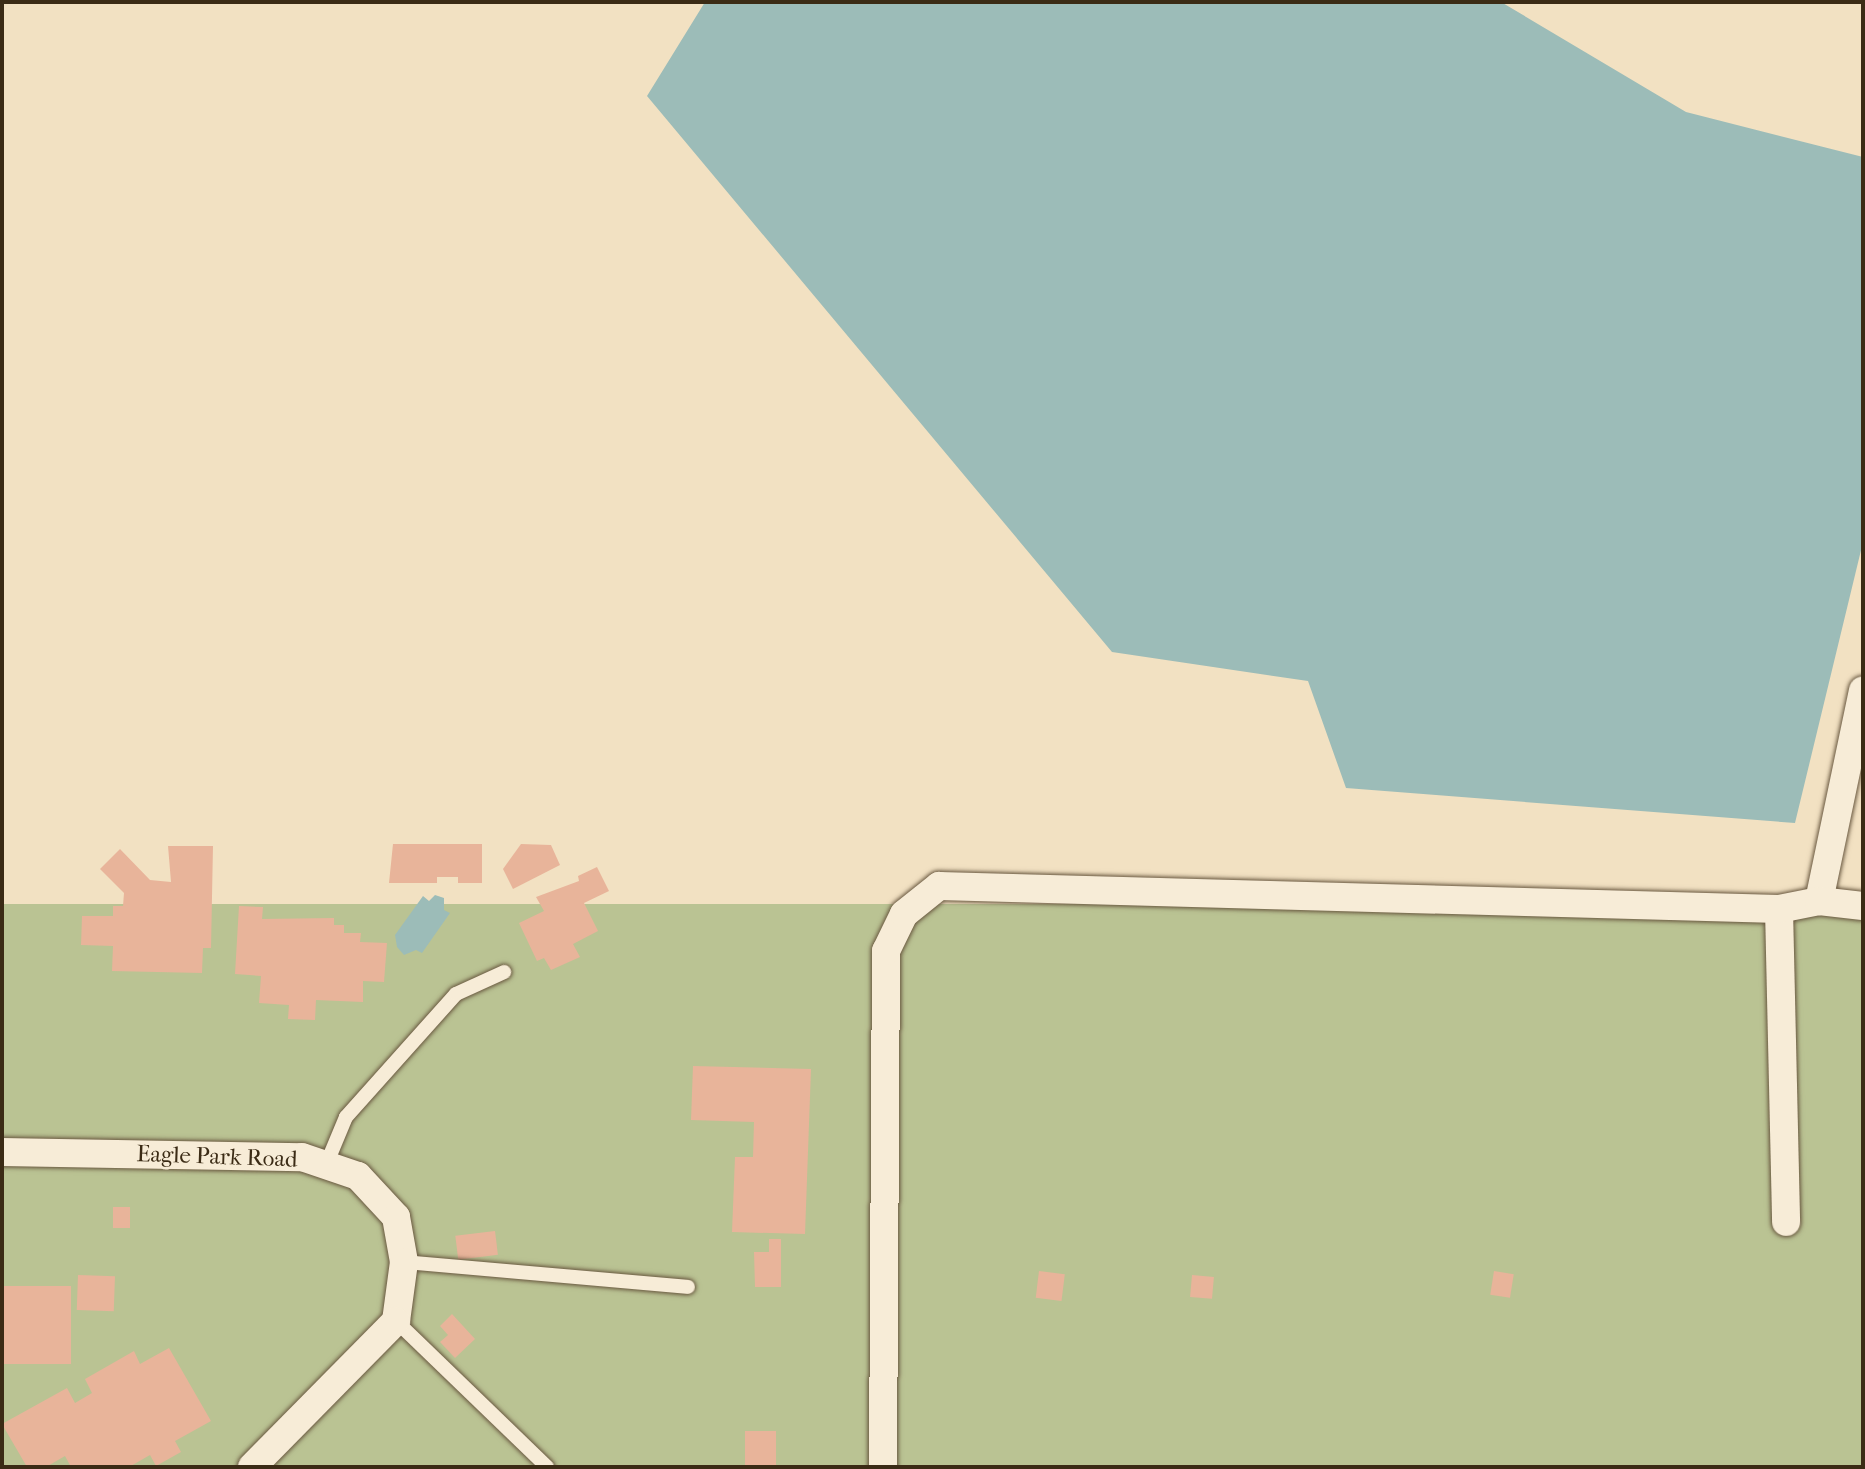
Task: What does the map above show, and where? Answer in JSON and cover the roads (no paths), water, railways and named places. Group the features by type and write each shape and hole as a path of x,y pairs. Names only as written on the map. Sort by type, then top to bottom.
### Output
{"street":[{"path":"1819,901 1863,691"},
{"path":"883,1467 886,951 904,914 939,886 1780,909 1819,901 1863,906"},
{"path":"1780,909 1786,1222"},
{"name":"Eagle Park Road","path":"2,1152 302,1157 358,1176 396,1217 404,1262 396,1321"},
{"path":"252,1467 396,1321"}],"lane":[{"path":"326,1165 346,1117 456,993 504,972"},
{"path":"404,1262 688,1287"},
{"path":"396,1321 547,1467"}],"water":[{"path":"705,2 1501,2 1686,112 1863,157 1863,542 1795,823 1346,788 1308,681 1112,652 647,96"},
{"path":"435,895 444,898 444,910 450,913 422,953 416,950 404,955 397,947 395,935 423,896 429,901"}]}
